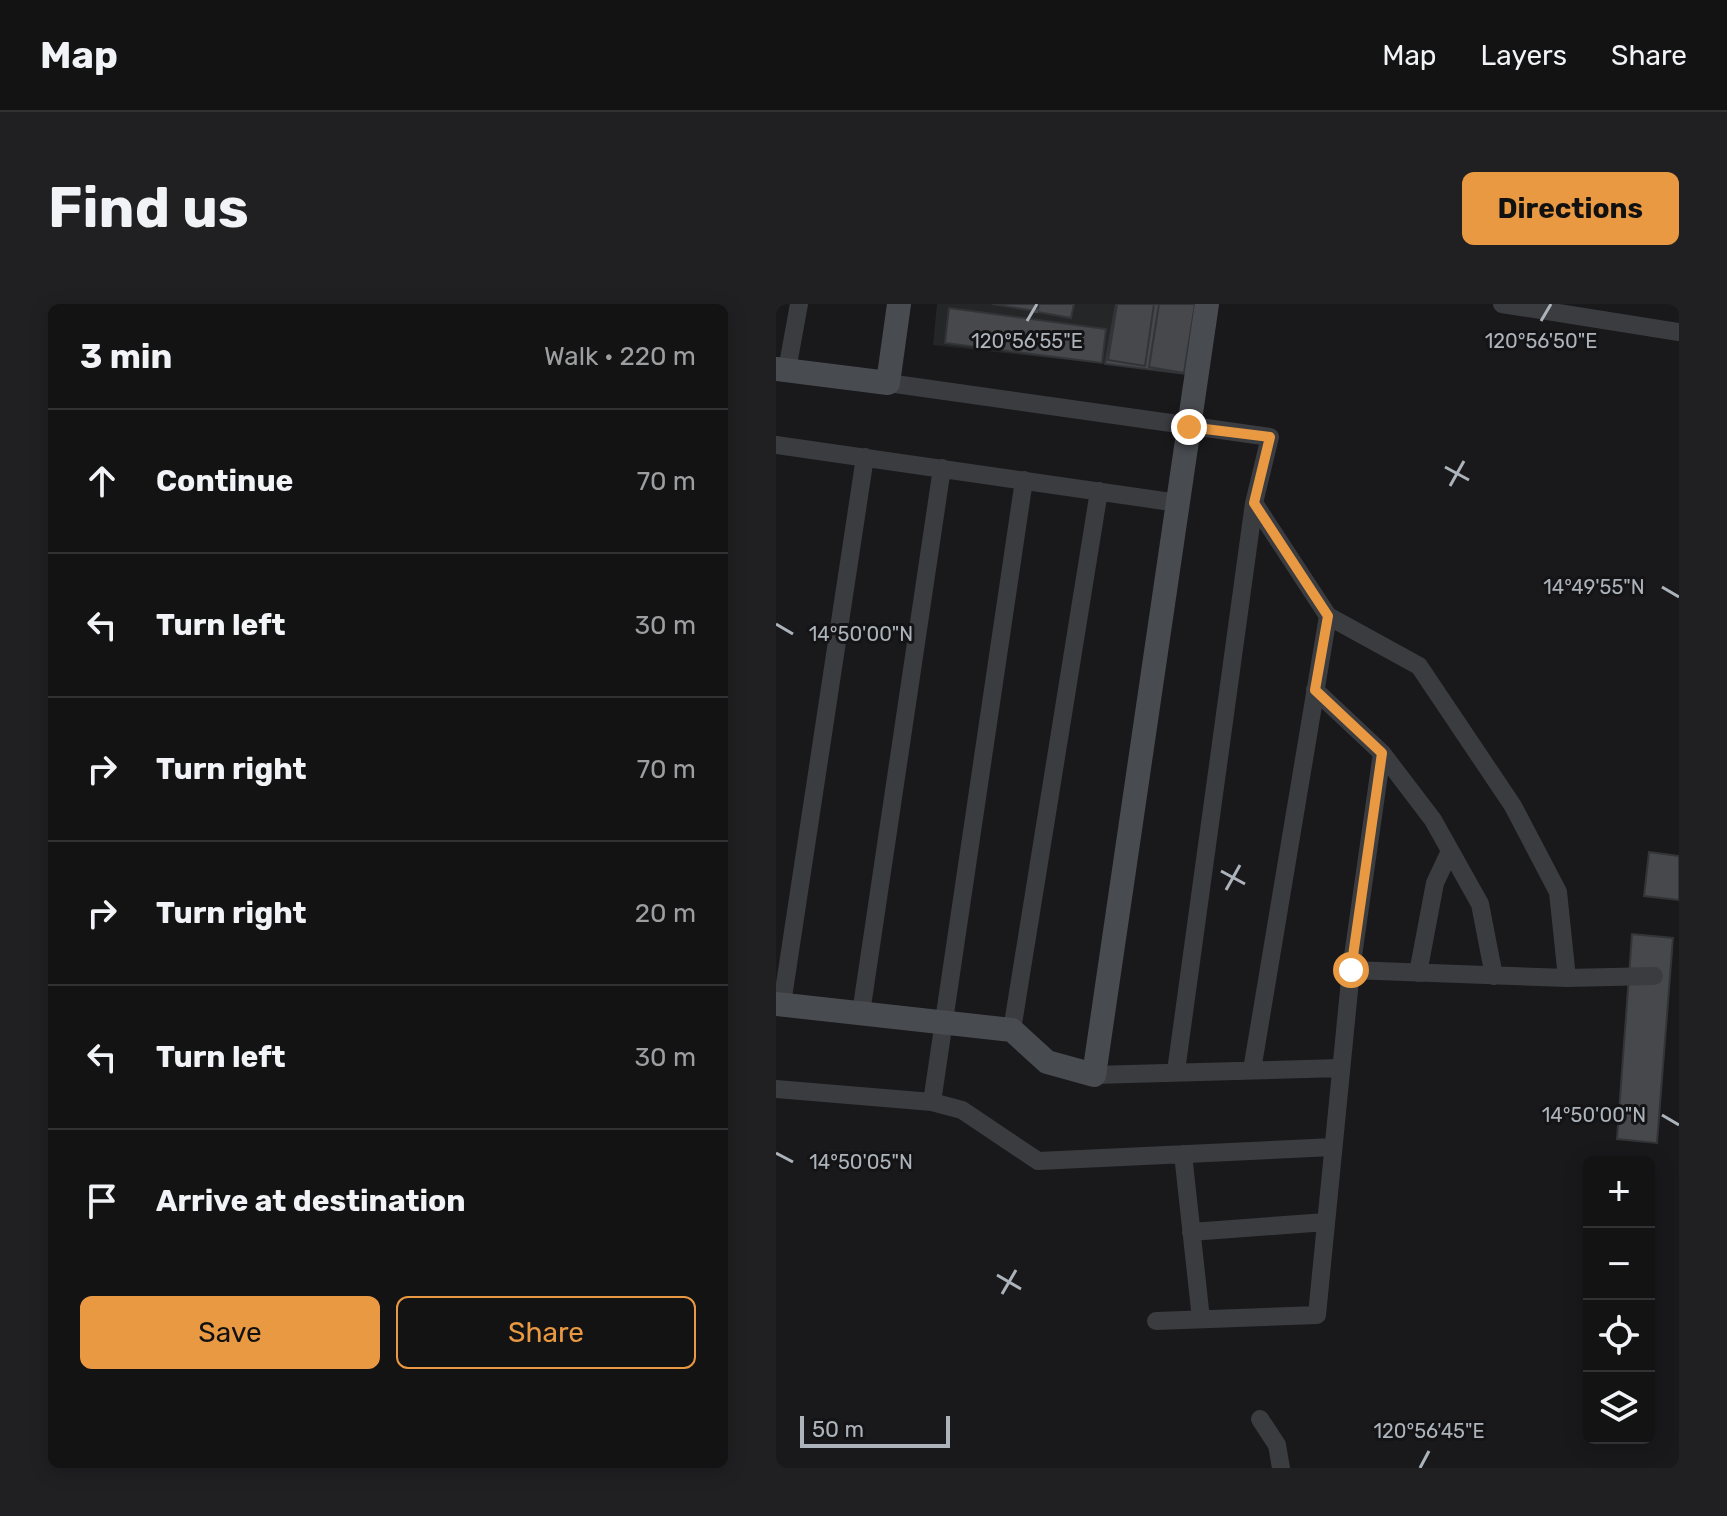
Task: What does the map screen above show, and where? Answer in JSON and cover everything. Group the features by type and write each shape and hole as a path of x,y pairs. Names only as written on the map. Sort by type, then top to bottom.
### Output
{"street":[{"path":"799,304 782,369 1270,437 1254,503 1176,1071"},
{"path":"888,383 899,304"},
{"path":"1094,1075 1207,304"},
{"path":"1502,304 1679,332"},
{"path":"776,446 1178,503"},
{"path":"865,457 779,1004 1012,1030 1047,1062 1094,1075 1341,1068"},
{"path":"861,1013 942,468"},
{"path":"932,1102 1024,480"},
{"path":"1012,1030 1099,491"},
{"path":"1254,503 1328,616 1419,666 1513,806 1558,892 1567,978"},
{"path":"1252,1070 1328,616"},
{"path":"1315,690 1382,753 1433,820 1480,904 1494,976"},
{"path":"1156,1321 1317,1315 1351,970 1382,753"},
{"path":"1418,973 1435,883 1450,851"},
{"path":"1351,970 1567,978 1654,976"},
{"path":"776,1089 932,1102 962,1110 1038,1161 1333,1147"},
{"path":"1183,1154 1201,1319"},
{"path":"1191,1232 1326,1222"},
{"path":"1260,1419 1277,1445 1281,1468"}],"path":[{"path":"1036,313 1037,304"}],"shaded area":[{"path":"937,304 1116,304 1105,364 933,345"}],"building":[{"path":"992,304 1035,304 1034,311"},
{"path":"1039,304 1074,304 1071,318 1037,312"},
{"path":"1116,304 1206,304 1194,375 1105,364"},
{"path":"1117,304 1154,304 1145,366 1108,360"},
{"path":"1159,304 1195,304 1184,373 1149,367"},
{"path":"949,308 1106,329 1102,363 945,343"},
{"path":"1649,852 1679,856 1679,900 1644,896"},
{"path":"1632,934 1673,938 1657,1143 1617,1139"}],"route":[{"path":"1189,427 1270,437 1254,503 1328,616 1315,690 1382,753 1351,970"}]}
